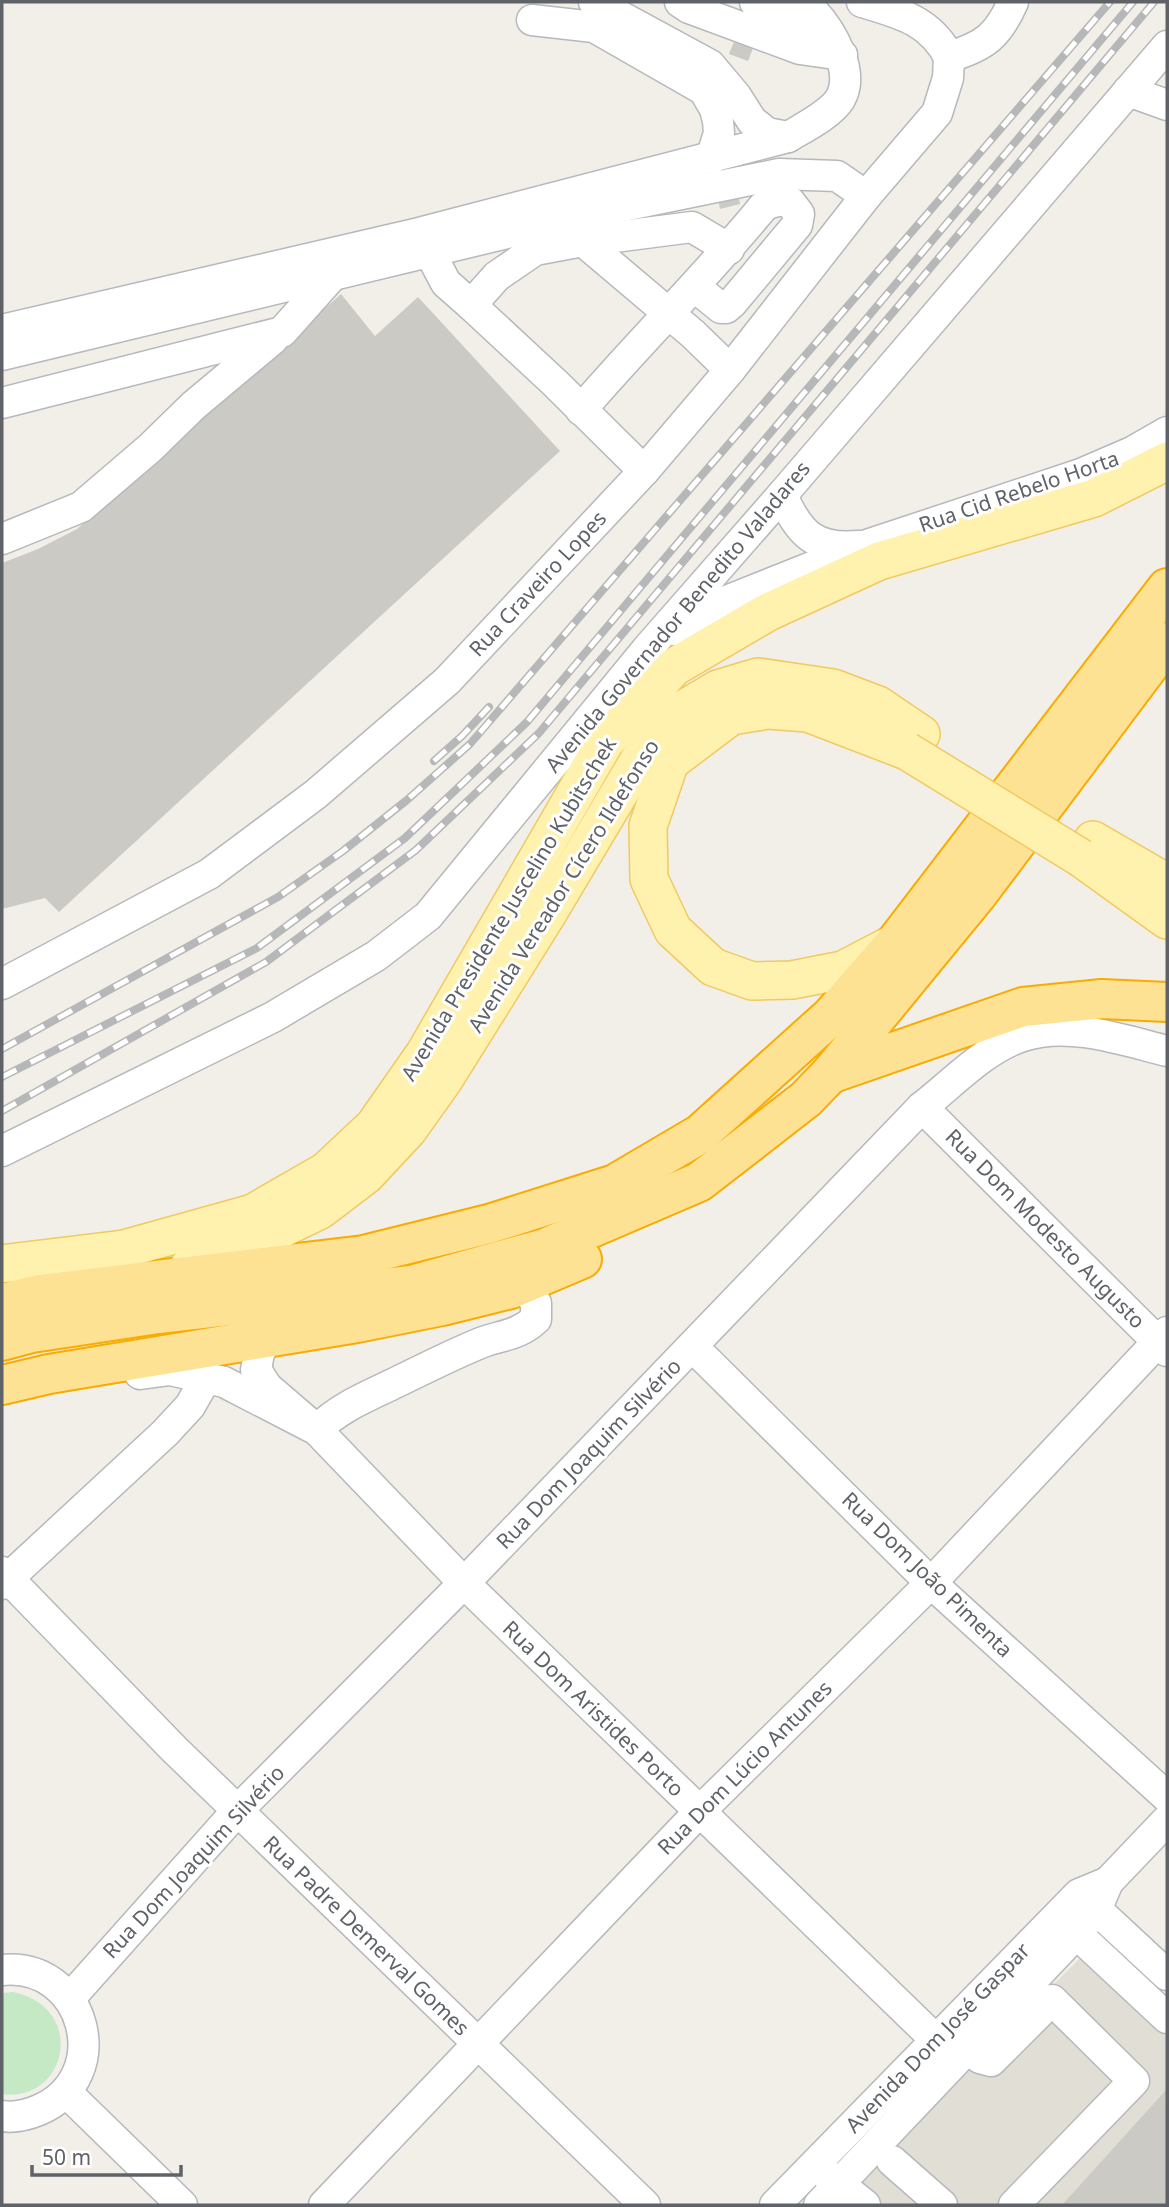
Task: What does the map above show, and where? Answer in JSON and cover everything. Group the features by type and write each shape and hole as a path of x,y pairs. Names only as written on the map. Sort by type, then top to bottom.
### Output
{"highway":[{"path":"12,1342 154,1298 364,1255 489,1224 615,1184 700,1134 831,1016 895,943 1167,588"},
{"path":"2,1385 49,1374 357,1323 511,1289 628,1240 806,1099 830,1074 977,895 1167,642"},
{"path":"830,1074 1023,1007 1102,999 1167,1002"},
{"path":"2,1303 40,1294 154,1298 411,1286 545,1248 699,1182"},
{"path":"154,1298 276,1323 357,1323"}],"main road":[{"name":"Avenida Presidente Juscelino Kubitschek","path":"2,1264 124,1249 253,1213 326,1171 374,1126 425,1053 605,742 674,667 768,612 879,561 1094,498 1167,461"},
{"name":"Avenida Vereador Cícero Ildefonso","path":"154,1298 238,1250 320,1210 366,1175 400,1139 450,1069 548,913 642,755 674,715 718,689 758,677 832,688 878,705 914,743 1087,849 1167,883"},
{"name":"Avenida Vereador Cícero Ildefonso","path":"895,943 843,970 792,980 752,981 713,967 673,930 649,879 648,826 670,762 731,716 768,710 808,713 914,743"},
{"name":"Avenida Vereador Cícero Ildefonso","path":"1087,849 1167,920"}],"street":[{"path":"594,2 710,65 736,96 752,121 766,133 788,137"},
{"path":"670,2 685,18 795,61 842,55"},
{"path":"680,2 689,8 800,49 842,55"},
{"path":"711,2 842,55"},
{"path":"755,2 808,22 842,55"},
{"path":"2,355 424,242 788,137 821,117 840,99 846,79 842,55 811,8 793,2"},
{"path":"862,2 920,23 940,39 949,57 976,48 992,37 1004,22 1013,2"},
{"path":"532,20 594,27 704,90 715,109 718,121 719,133 711,159"},
{"name":"Rua Craveiro Lopes","path":"2,984 209,874 316,794 447,681 644,471 730,370 866,196 937,113 948,78 949,57"},
{"name":"Avenida Governador Benedito Valadares","path":"2,1152 273,1017 376,956 428,916 648,648 1128,91 1162,61"},
{"path":"1128,91 1167,105"},
{"path":"424,242 598,211 779,174 837,176 866,196"},
{"path":"581,410 636,347 695,287 763,207 770,202 790,202 799,214 797,225 726,308 721,308 695,287"},
{"path":"471,305 497,276 535,250 692,227 729,249"},
{"path":"583,241 670,314 730,370"},
{"path":"424,242 446,284 555,383 644,471"},
{"path":"2,330 327,266"},
{"path":"2,538 81,507 150,448 193,406 282,332 327,266"},
{"path":"2,404 282,332"},
{"name":"Rua Cid Rebelo Horta","path":"648,648 709,608 867,545 1081,474 1132,452 1167,432"},
{"name":"Rua Cid Rebelo Horta","path":"782,495 793,520 813,539 839,548 867,545"},
{"path":"922,526 975,534"},
{"name":"Rua Dom Joaquim Silvério","path":"70,1998 237,1811 464,1583 922,1107 989,1053 1024,1036 1065,1031 1106,1036 1167,1051"},
{"name":"Rua Dom Modesto Augusto","path":"922,1107 1164,1342"},
{"path":"317,1430 327,1420 359,1400 424,1368 484,1342 525,1330 536,1319 536,1303 528,1291 511,1289"},
{"name":"Rua Dom Aristides Porto","path":"268,1338 259,1353 256,1370 267,1387 317,1430 464,1583 936,2040"},
{"name":"Rua Dom Lúcio Antunes","path":"324,2205 699,1812 931,1583 1164,1342"},
{"name":"Rua Dom João Pimenta","path":"693,1347 931,1583 1167,1797"},
{"path":"2,1398 70,1382 170,1370 206,1378 190,1406 165,1433 4,1578"},
{"name":"Rua Dom Aristides Porto","path":"206,1378 224,1382 317,1430"},
{"name":"Rua Padre Demerval Gomes","path":"4,1578 237,1811 645,2205"},
{"name":"Avenida Dom José Gaspar","path":"829,2195 968,2049 1067,1925 1167,1820"},
{"path":"1088,1902 1167,1975"},
{"path":"1067,1925 1167,2018"},
{"name":"Avenida Dom José Gaspar","path":"775,2205 936,2040 1067,1925"},
{"path":"2,1970 35,1973 54,1983 70,1998 81,2021 84,2045 79,2070 66,2092 49,2105 29,2114 2,2116"},
{"path":"968,2049 985,2060 995,2059 1052,2000 1134,2081 1014,2205"},
{"path":"66,2092 183,2205"},
{"path":"892,2161 942,2205"},
{"path":"814,2164 829,2195 865,2205"}],"shaded area":[{"path":"1084,1954 1167,2036 1167,2205 834,2205"}],"green space":[{"path":"13,1992 37,2001 52,2016 60,2034 60,2052 54,2070 42,2084 24,2093 2,2094 2,1993"}],"building":[{"path":"750,2 771,2 748,61 729,54"},
{"path":"732,166 740,204 720,209 712,170"},
{"path":"341,294 375,336 418,297 560,451 59,912 45,898 2,909 2,563 38,549 77,529"},
{"path":"1167,2089 1167,2205 1062,2205"}],"railway":[{"path":"2,1049 278,897 343,851 407,800 470,744 1110,2"},
{"path":"2,1077 257,948 405,838 527,722 1133,2"},
{"path":"2,1111 266,962 416,850 539,733 1154,2"},
{"path":"434,761 489,707"}]}
